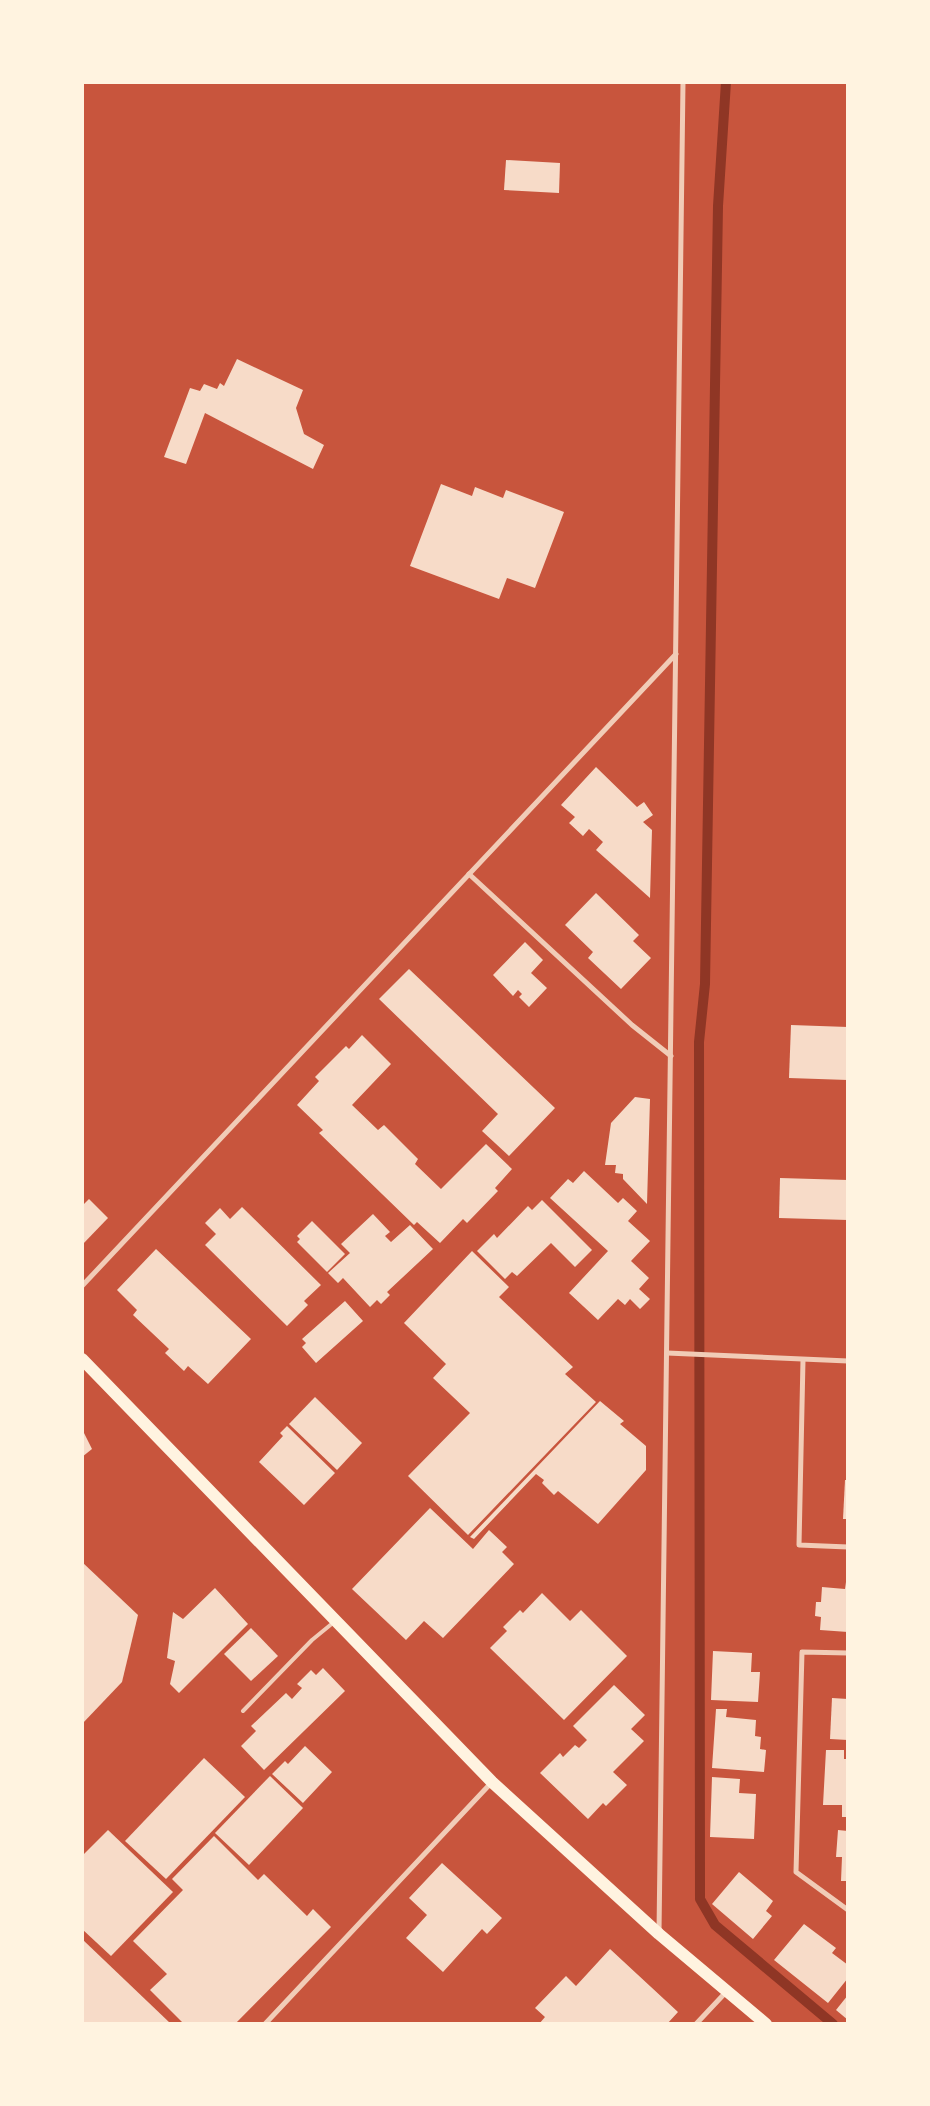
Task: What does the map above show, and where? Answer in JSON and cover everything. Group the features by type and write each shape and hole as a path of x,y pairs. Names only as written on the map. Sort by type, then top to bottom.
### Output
{"main road":[{"path":"82,1359 492,1782 659,1934 766,2024"}],"street":[{"path":"659,1934 683,82"},
{"path":"82,1286 676,654"},
{"path":"469,874 632,1024 671,1056"},
{"path":"667,1353 848,1361"},
{"path":"803,1360 799,1545 848,1547"},
{"path":"848,1653 802,1652 796,1872 848,1910"},
{"path":"265,2024 492,1782"},
{"path":"696,2024 727,1991"}],"lane":[{"path":"243,1711 312,1640 336,1621"}],"building":[{"path":"506,160 560,163 559,193 504,190"},
{"path":"237,359 303,390 296,408 304,434 324,445 313,469 205,413 186,464 164,457 190,388 200,391 204,384 217,389 220,383 224,386"},
{"path":"441,484 472,496 475,487 503,498 506,490 564,512 535,588 507,578 499,599 410,566"},
{"path":"596,767 637,807 644,802 653,815 643,822 652,830 650,898 596,850 603,842 589,829 583,836 569,823 575,817 561,805"},
{"path":"596,893 639,935 633,941 651,958 621,989 588,958 593,952 565,925"},
{"path":"525,942 543,960 531,973 547,988 529,1007 519,997 522,994 518,990 513,996 493,975"},
{"path":"409,969 555,1108 509,1156 482,1131 498,1114 379,999"},
{"path":"791,1025 848,1027 848,1080 789,1078"},
{"path":"362,1035 391,1064 352,1105 378,1130 384,1125 418,1159 415,1164 441,1189 486,1144 512,1169 495,1188 498,1191 467,1223 463,1219 440,1243 417,1222 414,1225 319,1133 323,1130 297,1105 319,1081 315,1077 346,1046 349,1049"},
{"path":"635,1097 650,1099 647,1204 623,1179 623,1174 615,1173 616,1165 605,1165 611,1123"},
{"path":"584,1171 618,1203 623,1198 637,1211 628,1221 650,1241 631,1261 649,1278 639,1289 650,1299 640,1309 630,1299 625,1305 618,1299 598,1320 569,1293 608,1251 550,1198 568,1179 573,1183"},
{"path":"780,1178 848,1180 848,1220 779,1218"},
{"path":"89,1199 108,1218 82,1245 82,1206"},
{"path":"542,1200 592,1250 575,1267 551,1243 517,1276 512,1272 505,1279 477,1251 494,1234 497,1238 528,1206 532,1210"},
{"path":"242,1207 321,1285 304,1301 308,1305 287,1326 205,1245 216,1234 205,1223 220,1208 230,1219"},
{"path":"373,1214 390,1232 385,1236 391,1242 410,1225 433,1249 387,1292 390,1295 381,1304 377,1300 370,1307 343,1278 338,1283 328,1273 350,1253 341,1244"},
{"path":"312,1221 345,1254 327,1272 297,1242 300,1239 297,1236"},
{"path":"156,1249 251,1339 208,1384 188,1366 184,1371 165,1353 169,1349 133,1315 137,1310 117,1290"},
{"path":"472,1251 509,1287 499,1297 573,1367 565,1374 596,1402 468,1535 408,1476 470,1413 433,1378 446,1364 404,1323"},
{"path":"345,1301 363,1321 316,1363 302,1347 306,1343 302,1339"},
{"path":"315,1397 362,1443 337,1470 289,1424"},
{"path":"600,1401 624,1421 620,1424 646,1446 646,1470 598,1524 558,1491 554,1495 542,1483 544,1480 536,1474 474,1539 470,1537"},
{"path":"287,1426 335,1473 304,1505 259,1462 283,1436 280,1433"},
{"path":"82,1429 92,1449 82,1457"},
{"path":"845,1480 848,1480 848,1519 843,1519"},
{"path":"430,1508 473,1549 489,1530 507,1547 502,1552 514,1564 443,1638 424,1621 406,1640 352,1589"},
{"path":"82,1562 138,1615 122,1682 82,1724"},
{"path":"846,1582 848,1632 820,1630 821,1617 815,1616 816,1602 821,1602 822,1587 845,1589"},
{"path":"215,1588 248,1624 179,1693 170,1684 175,1661 167,1658 173,1612 183,1619"},
{"path":"542,1593 570,1621 581,1610 627,1656 564,1720 490,1648 507,1631 503,1627 520,1610 523,1613"},
{"path":"251,1628 278,1656 251,1681 224,1654"},
{"path":"713,1651 752,1653 751,1672 760,1672 758,1702 711,1700"},
{"path":"323,1668 345,1691 264,1770 241,1746 256,1731 251,1726 286,1693 292,1699 302,1688 297,1684 311,1670 316,1675"},
{"path":"614,1685 645,1715 631,1729 644,1741 613,1772 627,1785 606,1806 603,1803 588,1819 540,1773 560,1753 563,1757 575,1745 579,1748 587,1740 573,1726"},
{"path":"832,1698 848,1699 848,1740 830,1739"},
{"path":"716,1709 727,1709 726,1717 756,1720 755,1736 761,1737 760,1749 766,1750 764,1772 712,1768"},
{"path":"305,1746 332,1772 303,1803 272,1774 285,1761 288,1764"},
{"path":"826,1750 844,1750 844,1759 848,1759 848,1817 842,1817 842,1805 823,1805"},
{"path":"204,1758 245,1797 166,1879 125,1841"},
{"path":"270,1776 303,1808 249,1865 215,1833"},
{"path":"712,1777 740,1779 739,1793 756,1794 754,1839 710,1837"},
{"path":"108,1830 173,1892 111,1956 82,1929 82,1856"},
{"path":"838,1830 848,1831 848,1881 841,1881 842,1857 836,1857"},
{"path":"214,1836 258,1880 264,1874 307,1916 313,1909 331,1927 235,2024 184,2024 150,1990 167,1974 133,1941 183,1890 172,1879"},
{"path":"442,1863 502,1918 487,1934 482,1929 443,1972 406,1938 427,1915 409,1898"},
{"path":"739,1872 773,1901 766,1911 772,1916 753,1939 712,1904"},
{"path":"804,1924 836,1948 832,1953 848,1965 848,1978 828,2003 774,1960"},
{"path":"82,1939 170,2023 82,2024"},
{"path":"610,1949 678,2012 667,2024 539,2024 545,2017 535,2008 566,1976 576,1986"},
{"path":"848,1995 848,2020 836,2010"}],"waterway":[{"path":"726,82 718,206 705,984 699,1042 700,1899 715,1925 833,2024"}]}
